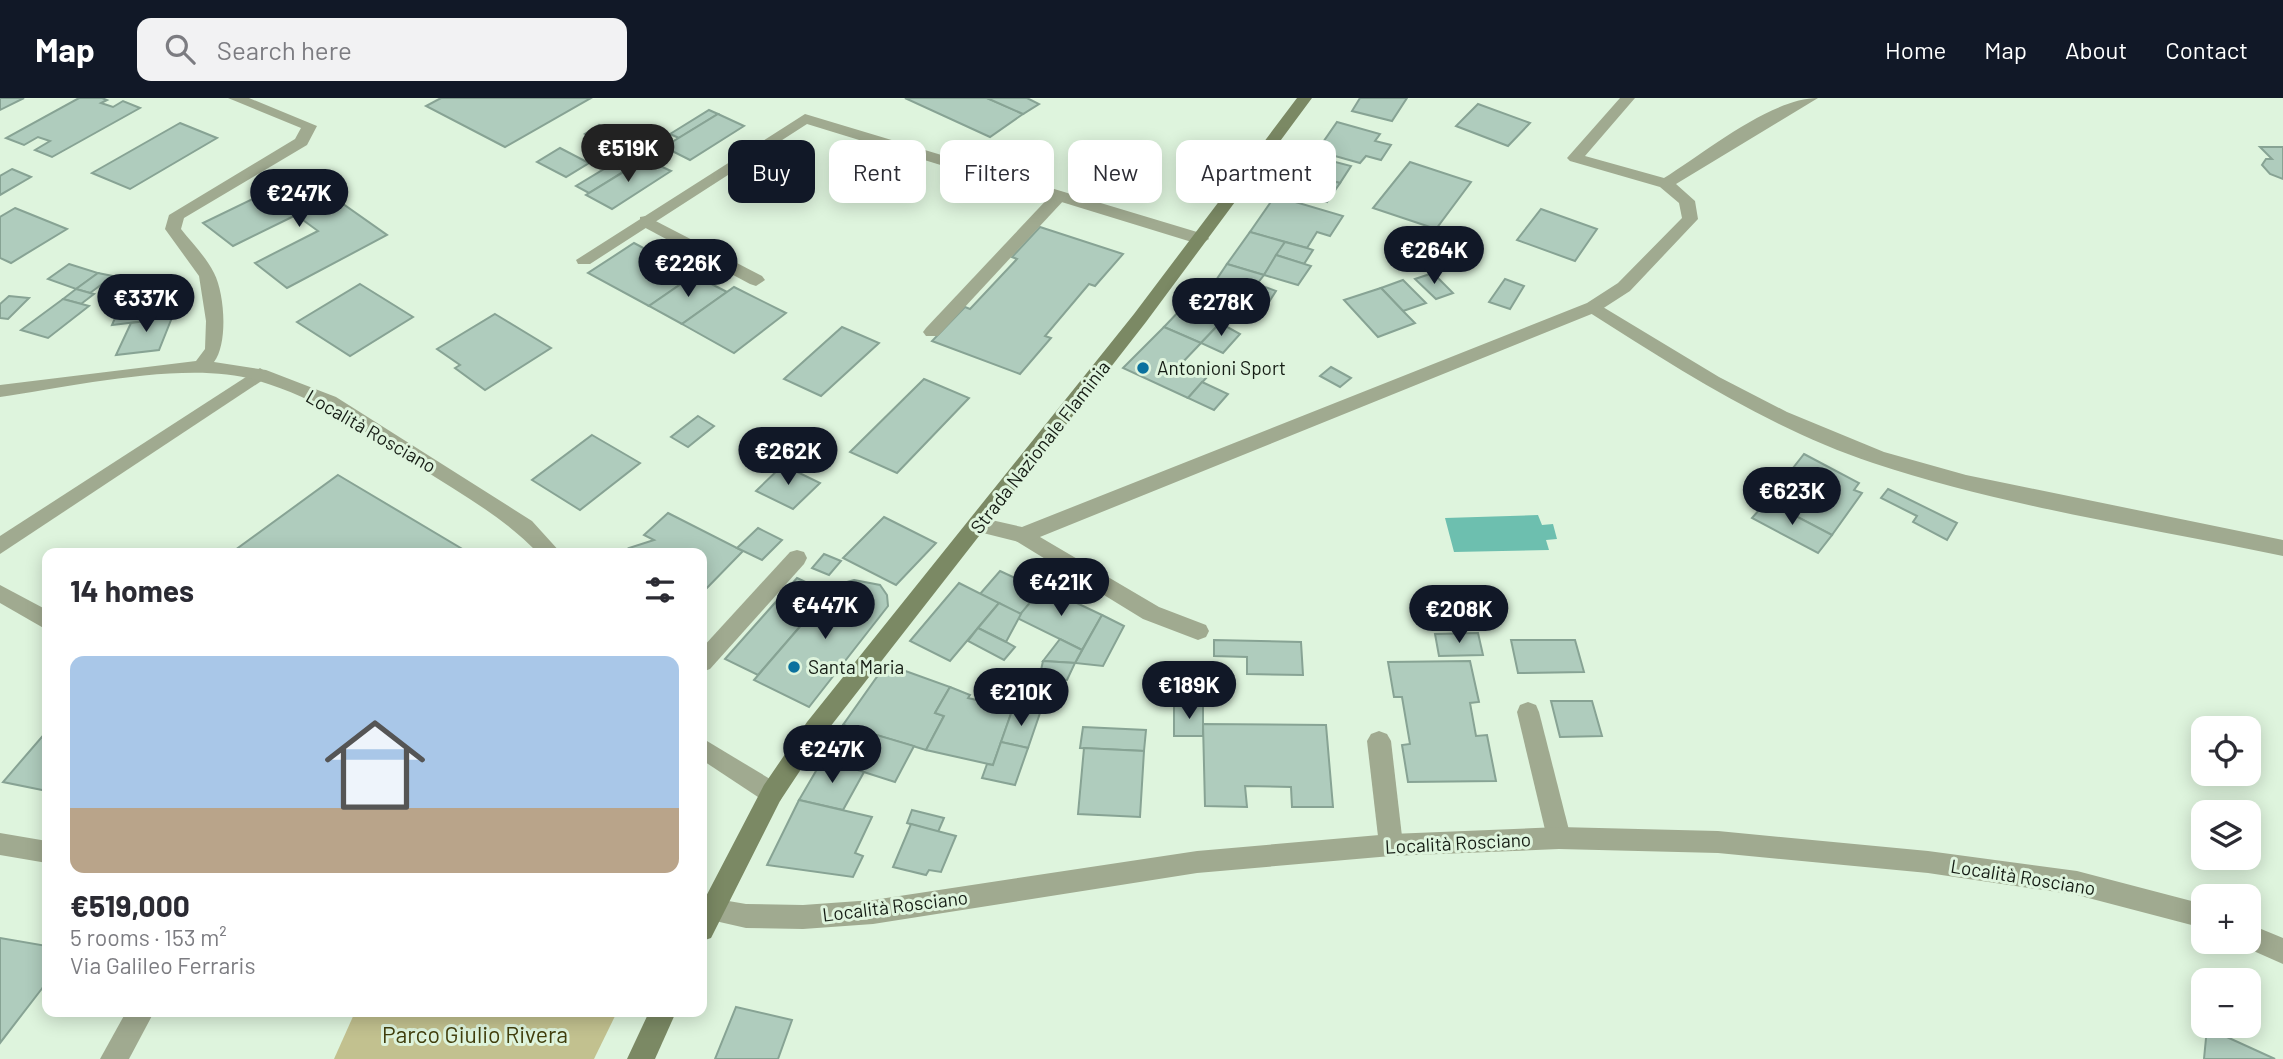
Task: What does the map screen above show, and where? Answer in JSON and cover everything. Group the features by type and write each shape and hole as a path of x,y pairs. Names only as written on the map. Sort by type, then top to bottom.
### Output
{"main road":[{"name":"Strada Nazionale Flaminia","path":"707,920 772,793 815,730 1201,239 1305,98"},
{"path":"641,1059 661,1017"}],"street":[{"path":"201,367 214,350 215,321 207,275 173,229 177,215 302,142 309,126 235,98"},
{"path":"1023,535 1593,307 1624,287 1690,219 1687,201 1666,184 1575,158 1628,98"},
{"path":"1666,184 1757,126 1811,98"},
{"path":"584,260 805,119 1201,239"},
{"path":"932,332 1059,196"},
{"path":"646,221 756,280"},
{"path":"1593,307 1712,382 1780,417 1878,457 1966,482 2283,548"},
{"name":"Località Rosciano","path":"0,391 169,368 201,367 260,374 329,402 397,443 525,526 546,548"},
{"path":"0,546 260,374"},
{"path":"978,525 1023,535 1151,613 1198,631"},
{"path":"707,657 797,558"},
{"path":"0,593 42,618"},
{"path":"1528,712 1559,838"},
{"path":"1379,741 1391,845"},
{"path":"707,751 772,793"},
{"name":"Località Rosciano","path":"707,920 746,916 803,917 873,912 1197,862 1391,845 1559,838 1718,842 1928,862 2077,883 2191,913"},
{"path":"0,844 42,851"},
{"path":"2261,941 2283,951"},
{"path":"114,1059 138,1017"}],"green space":[{"name":"Parco Giulio Rivera","path":"353,1017 615,1017 594,1059 334,1059"}],"water":[{"path":"1538,515 1542,525 1553,524 1557,539 1546,540 1549,550 1454,552 1445,518"}],"building":[{"path":"0,98 24,98 0,110"},
{"path":"79,98 102,98 107,100 101,103 113,107 123,101 140,108 52,157 35,150 50,141 38,137 24,145 6,138"},
{"path":"441,98 591,98 505,147 426,106"},
{"path":"905,98 987,98 1023,114 990,137"},
{"path":"987,98 1027,98 1039,104 1023,114"},
{"path":"1360,98 1407,98 1392,121 1352,111"},
{"path":"1478,104 1530,123 1508,146 1456,126"},
{"path":"709,110 718,114 679,138 670,134"},
{"path":"718,114 744,126 690,160 664,147"},
{"path":"1337,122 1380,134 1375,141 1391,145 1381,160 1366,156 1360,163 1336,156 1336,140 1325,140"},
{"path":"180,123 217,138 130,189 92,173"},
{"path":"599,125 628,140 614,148 585,134"},
{"path":"2260,147 2283,147 2283,179 2270,174 2262,165 2266,159 2272,159"},
{"path":"560,148 589,163 566,177 537,162"},
{"path":"629,154 642,160 589,193 576,186"},
{"path":"645,159 671,171 612,209 586,195"},
{"path":"1336,162 1351,166 1340,183 1336,182"},
{"path":"1410,162 1471,182 1436,229 1373,208"},
{"path":"12,169 31,177 0,195 0,176"},
{"path":"302,175 387,235 287,288 255,263 318,231 296,215 233,246 203,223"},
{"path":"1270,203 1299,203 1343,216 1330,236 1317,232 1307,248 1250,232"},
{"path":"15,208 67,229 11,263 0,258 0,217"},
{"path":"1541,209 1597,229 1575,261 1517,240"},
{"path":"1040,227 1123,254 1095,286 1089,284 1045,336 1051,338 1020,374 932,341 965,307 970,309 1017,259 1012,257"},
{"path":"1250,232 1285,242 1264,275 1227,264"},
{"path":"1285,242 1313,250 1304,264 1276,255"},
{"path":"634,243 694,275 649,306 588,273"},
{"path":"1276,255 1311,266 1298,285 1264,275"},
{"path":"69,264 98,273 76,289 48,279"},
{"path":"1227,264 1264,275 1257,284 1276,291 1260,316 1208,292"},
{"path":"98,273 113,276 90,293 76,289"},
{"path":"1433,273 1453,293 1436,299 1415,279"},
{"path":"694,275 727,292 682,324 649,306"},
{"path":"1505,279 1524,286 1510,309 1489,302"},
{"path":"1403,280 1426,303 1403,311 1381,288"},
{"path":"360,284 413,317 350,356 297,322"},
{"path":"734,287 786,313 734,353 682,324"},
{"path":"1381,288 1415,323 1378,337 1344,300"},
{"path":"76,289 94,294 81,304 63,299"},
{"path":"9,296 29,298 8,319 0,318 0,304"},
{"path":"63,299 89,306 48,338 21,330"},
{"path":"161,300 153,320 112,325 121,304"},
{"path":"1183,307 1220,323 1201,343 1164,327"},
{"path":"175,310 159,350 116,355 131,323 153,320 156,312"},
{"path":"495,314 551,348 485,390 455,368 460,365 437,349"},
{"path":"1220,323 1240,334 1223,353 1201,343"},
{"path":"842,327 879,343 821,396 784,379"},
{"path":"1164,327 1201,343 1180,365 1207,377 1188,398 1123,368"},
{"path":"1331,367 1351,378 1340,387 1320,376"},
{"path":"924,379 969,398 897,473 850,452"},
{"path":"1202,382 1228,394 1214,410 1188,398"},
{"path":"698,416 714,426 688,447 671,437"},
{"path":"592,435 640,463 580,510 532,480"},
{"path":"1804,454 1859,483 1854,490 1862,493 1832,535 1767,501"},
{"path":"783,465 820,483 793,509 756,491"},
{"path":"338,475 461,548 238,548"},
{"path":"1888,489 1957,523 1947,540 1913,522 1917,516 1881,498"},
{"path":"1767,501 1832,535 1818,553 1752,518"},
{"path":"668,513 743,551 707,588 707,548 629,548 654,540 644,535"},
{"path":"884,517 936,543 896,585 843,558"},
{"path":"758,528 782,540 762,560 737,548"},
{"path":"824,554 841,561 829,575 812,568"},
{"path":"1000,571 1041,590 1021,614 980,594"},
{"path":"797,578 829,593 758,675 725,659"},
{"path":"854,580 880,585 887,595 888,606 809,707 754,680 829,593 840,584"},
{"path":"959,583 999,603 950,661 910,641"},
{"path":"1043,587 1102,615 1082,650 1017,618"},
{"path":"999,603 1021,614 1006,642 978,628"},
{"path":"1102,615 1124,626 1103,666 1075,663"},
{"path":"978,628 1015,647 1004,660 968,641"},
{"path":"1478,633 1483,655 1439,656 1435,634"},
{"path":"1060,639 1082,650 1075,663 1043,661"},
{"path":"1214,640 1301,642 1303,675 1247,674 1247,657 1214,656"},
{"path":"1511,640 1575,640 1584,672 1518,673"},
{"path":"1043,661 1075,663 1067,680 1039,679"},
{"path":"1470,661 1479,702 1470,703 1476,736 1487,735 1496,781 1408,782 1402,745 1410,744 1402,697 1394,697 1388,662"},
{"path":"886,664 950,687 935,713 944,716 926,750 843,725"},
{"path":"1174,675 1202,675 1203,706 1174,706"},
{"path":"950,687 970,695 968,698 1013,708 993,765 926,750 944,716 935,713"},
{"path":"1551,701 1592,701 1602,736 1560,737"},
{"path":"1174,706 1203,706 1203,736 1174,736"},
{"path":"1013,708 1040,713 1028,748 1001,742"},
{"path":"1203,724 1326,725 1333,807 1292,807 1291,787 1245,786 1247,807 1205,806"},
{"path":"843,725 914,746 895,782 823,759"},
{"path":"1083,727 1146,730 1144,751 1080,748"},
{"path":"42,737 42,790 3,782"},
{"path":"1001,742 1028,748 1015,785 982,778 987,764 993,765"},
{"path":"1084,748 1144,751 1140,817 1078,814"},
{"path":"823,759 864,772 843,810 799,800"},
{"path":"799,800 872,817 855,853 863,856 853,877 767,865"},
{"path":"912,810 944,818 938,832 907,823"},
{"path":"911,824 956,836 941,872 929,870 926,875 893,867"},
{"path":"0,938 42,945 42,988 0,1043"},
{"path":"736,1007 792,1020 778,1059 715,1059"},
{"path":"2206,1038 2229,1038 2275,1059 2204,1059"}],"place":[{"name":"Antonioni Sport","path":"1143,368"},
{"name":"Santa Maria","path":"794,667"}]}
